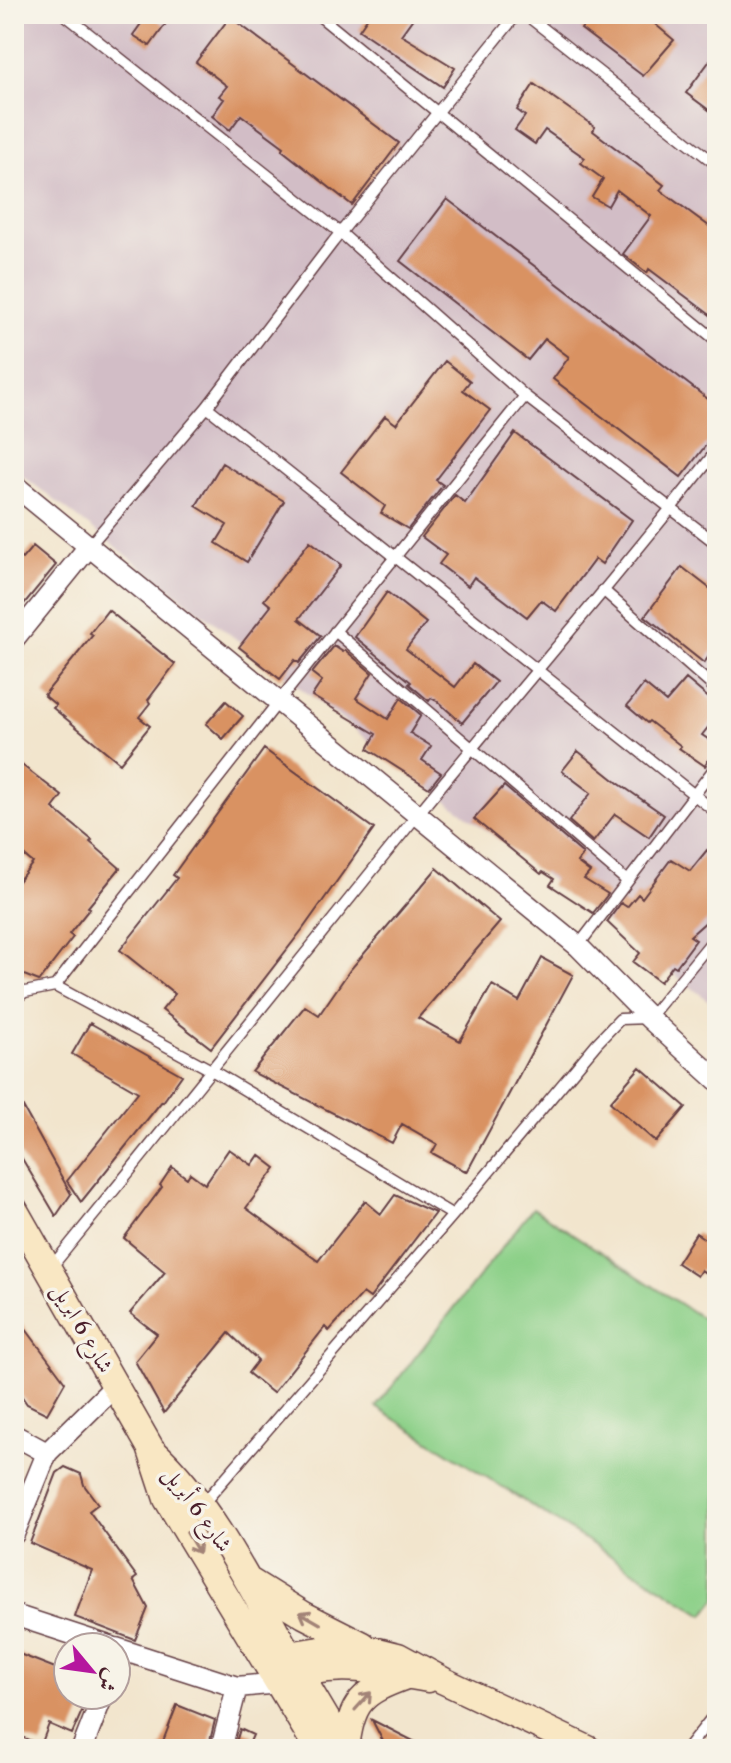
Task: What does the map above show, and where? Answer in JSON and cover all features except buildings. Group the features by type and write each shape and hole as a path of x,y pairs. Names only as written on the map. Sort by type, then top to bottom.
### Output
{"street":[{"path":"14,485 578,946 649,1018 717,1080"},
{"path":"14,639 90,545"},
{"name":"شارع 6 ابريل","path":"14,1209 150,1447"},
{"path":"14,1534 47,1453 116,1385"},
{"path":"14,1435 47,1453"},
{"name":"شارع 6 أبريل","path":"150,1447 171,1467 201,1507 248,1581 318,1749"},
{"name":"شارع 6 أبريل","path":"150,1447 167,1499 283,1667 345,1749"},
{"path":"248,1581 324,1626 374,1650 411,1661 444,1681 588,1749"},
{"path":"14,1615 58,1631"},
{"path":"132,1657 237,1687 326,1649 374,1650"},
{"path":"283,1667 342,1669 444,1681"},
{"path":"345,1749 357,1703 376,1688 408,1675"},
{"path":"221,1749 237,1687"},
{"path":"82,1749 97,1711"}],"lane":[{"path":"64,14 342,234 525,396 717,544"},
{"path":"317,14 717,341"},
{"path":"90,545 207,407 517,14"},
{"path":"525,14 717,165"},
{"path":"55,986 525,396"},
{"path":"207,407 717,813"},
{"path":"49,1270 213,1071 418,813 717,450"},
{"path":"603,590 717,690"},
{"path":"335,631 627,881"},
{"path":"578,946 717,765"},
{"path":"201,1507 597,1043 620,1019 649,1018 717,935"},
{"path":"14,999 25,992 55,986 213,1071 453,1215"},
{"path":"687,1749 717,1711"}],"shaded area":[{"path":"14,14 717,14 717,1007 14,469"}],"green space":[{"path":"533,1208 717,1328 717,1598 704,1615 376,1407"}]}
